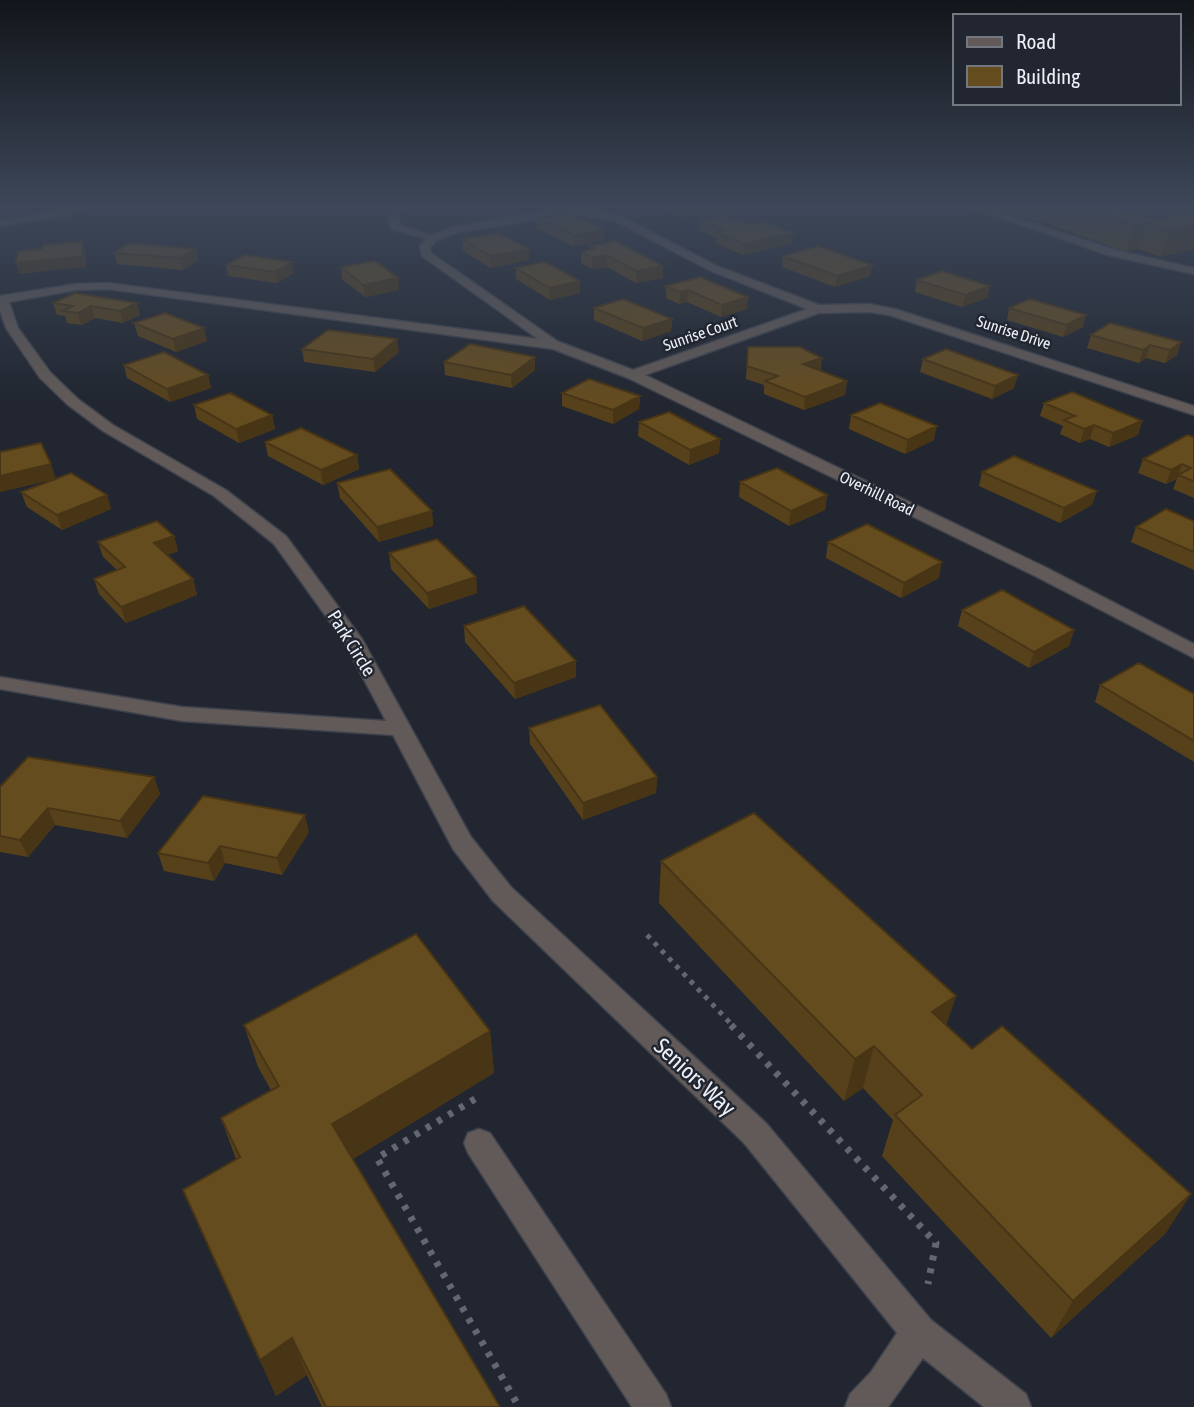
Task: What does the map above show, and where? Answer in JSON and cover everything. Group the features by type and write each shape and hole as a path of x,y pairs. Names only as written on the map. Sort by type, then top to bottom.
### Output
{"street":[{"path":"453,273 556,345"},
{"name":"Sunrise Drive","path":"725,273 818,309 869,308 891,312 1194,411"},
{"path":"1,300 76,287 108,286 556,345"},
{"name":"Park Circle","path":"1,300 12,328 45,375 73,402 107,428 220,493 281,540 352,639 401,729"},
{"name":"Sunrise Court","path":"633,375 818,309"},
{"name":"Overhill Road","path":"556,345 633,375 1039,571 1194,652"},
{"path":"0,683 182,714 401,729"},
{"name":"Seniors Way","path":"401,729 462,842 502,894 755,1133 919,1332 1013,1407"},
{"path":"480,1143 653,1407"},
{"path":"863,1407 884,1385 919,1332"}],"path":[{"path":"647,935 936,1243 926,1292"},
{"path":"475,1099 377,1158 519,1407"}],"building":[{"path":"348,273 391,273 398,278 363,285"},
{"path":"524,273 565,273 580,281 549,288"},
{"path":"828,273 848,273 837,276"},
{"path":"937,273 947,273 990,286 965,295 917,280"},
{"path":"700,277 748,297 722,305 688,290 680,292 666,286"},
{"path":"75,293 137,303 120,311 91,306 78,313 63,311 73,306 53,303"},
{"path":"623,299 672,319 643,328 594,308"},
{"path":"1030,299 1086,315 1067,325 1009,308"},
{"path":"165,313 204,328 173,339 134,323"},
{"path":"1110,323 1181,342 1170,350 1150,345 1143,350 1091,335"},
{"path":"328,330 397,339 373,359 302,349"},
{"path":"470,344 535,357 511,375 444,362"},
{"path":"748,347 800,347 822,358 803,364 847,381 805,397 765,381 778,376 747,366"},
{"path":"946,349 1018,375 995,386 923,359"},
{"path":"164,352 208,375 167,389 124,365"},
{"path":"589,379 640,396 613,410 562,393"},
{"path":"1072,392 1142,421 1113,433 1094,425 1084,429 1064,420 1075,416 1044,403"},
{"path":"230,393 272,415 236,429 194,405"},
{"path":"880,403 937,426 908,440 851,415"},
{"path":"669,412 720,439 690,450 639,422"},
{"path":"301,428 357,455 321,470 265,442"},
{"path":"1187,435 1194,437 1194,481 1178,475 1191,468 1182,464 1171,470 1143,459"},
{"path":"41,443 51,464 0,476 0,452"},
{"path":"1014,456 1097,491 1064,508 982,472"},
{"path":"777,468 827,495 791,511 740,482"},
{"path":"390,469 432,511 377,527 337,483"},
{"path":"71,473 107,495 57,515 21,492"},
{"path":"1166,509 1194,521 1194,552 1136,527"},
{"path":"157,521 174,536 154,543 193,579 121,607 94,579 125,567 98,542"},
{"path":"867,524 942,562 904,583 828,542"},
{"path":"437,539 476,577 427,593 389,553"},
{"path":"1002,590 1074,630 1034,652 962,610"},
{"path":"524,606 576,661 514,683 464,626"},
{"path":"1139,663 1194,694 1194,741 1100,685"},
{"path":"600,705 657,777 583,803 529,728"},
{"path":"28,757 154,777 120,821 48,808 20,840 0,836 0,787"},
{"path":"203,796 305,815 277,858 220,846 208,863 158,853"},
{"path":"754,813 956,996 932,1012 972,1049 1002,1026 1191,1194 1073,1301 895,1115 922,1095 874,1046 855,1059 661,861"},
{"path":"416,934 490,1031 332,1124 500,1407 326,1407 292,1338 260,1360 183,1190 240,1157 221,1118 279,1086 244,1025"}]}
